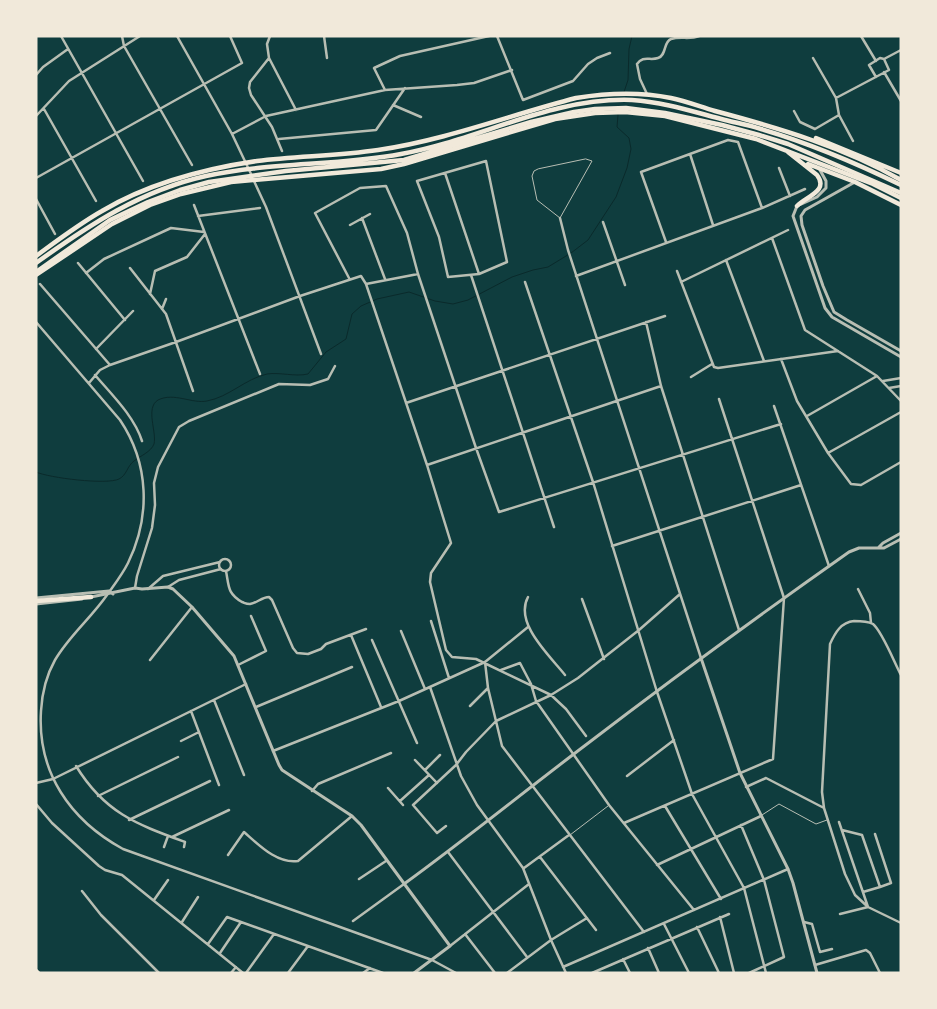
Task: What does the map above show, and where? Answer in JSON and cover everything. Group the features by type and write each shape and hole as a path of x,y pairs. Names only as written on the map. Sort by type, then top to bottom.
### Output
{"main road":[{"path":"36,256 102,211 135,194 171,180 258,161 378,150 430,140 576,98 599,95 617,94 670,104 760,128 824,151 901,185"},
{"path":"36,263 83,229 141,197 173,185 206,176 244,170 402,154 479,134 559,108 601,101 617,101 647,95 671,98 790,132 882,169 901,180"},
{"path":"626,110 692,122 756,139 873,184 901,198"},
{"path":"36,274 110,220 148,202 209,182 259,178 286,171 404,160 554,116 574,112 626,110 665,113 759,135 788,144 901,193"},
{"path":"816,138 901,173"},
{"path":"785,150 817,175 820,180 819,190 797,206"},
{"path":"808,164 855,182 901,205"},
{"path":"36,601 91,597"}],"street":[{"path":"60,36 143,181"},
{"path":"122,36 124,46 192,165"},
{"path":"36,116 62,88 82,72 140,36"},
{"path":"177,36 232,134 266,207 321,354"},
{"path":"36,178 242,63 230,36"},
{"path":"270,36 267,44 270,58 297,111"},
{"path":"324,36 327,58"},
{"path":"385,90 374,68 400,56 489,36"},
{"path":"647,95 640,79 637,64 639,61 643,58 658,59 661,57 667,42 672,39 693,39 699,36"},
{"path":"861,36 876,61"},
{"path":"498,37 523,100 573,81 588,64 610,53"},
{"path":"36,75 43,67 68,49"},
{"path":"876,77 869,65 880,58 884,59 901,50"},
{"path":"270,58 250,82 249,88 251,95 266,116 282,151"},
{"path":"813,58 836,98 840,115 853,141"},
{"path":"836,98 889,70 884,59"},
{"path":"232,134 266,116 297,111 385,90 474,83 512,70"},
{"path":"884,72 901,101"},
{"path":"278,139 376,130 405,88"},
{"path":"393,105 421,117"},
{"path":"44,109 96,201"},
{"path":"794,111 800,122 815,129 840,115"},
{"path":"666,242 642,172 728,140 738,142 762,208"},
{"path":"690,154 701,194 713,226"},
{"path":"486,161 507,262 479,274 448,277 439,237 417,181 445,173 486,161"},
{"path":"779,168 790,196"},
{"path":"820,170 826,181 826,188 820,194 797,206 793,216 828,314 901,357"},
{"path":"445,173 479,274"},
{"path":"855,182 803,212 801,222 831,306 846,320 901,351"},
{"path":"349,278 315,213 360,188 386,186 406,233 418,274 499,512 781,424"},
{"path":"576,276 762,208 805,189"},
{"path":"36,199 55,234"},
{"path":"807,201 810,207"},
{"path":"194,205 260,374"},
{"path":"198,216 260,208"},
{"path":"350,225 370,214"},
{"path":"362,218 385,280"},
{"path":"560,218 576,276 740,774 788,869 817,973"},
{"path":"603,222 625,285"},
{"path":"86,273 104,259 171,228 205,233"},
{"path":"681,282 788,230"},
{"path":"150,294 155,271 187,258 205,233"},
{"path":"772,238 805,330 876,376 901,401"},
{"path":"726,260 764,361"},
{"path":"78,264 125,320"},
{"path":"130,268 166,314 193,390"},
{"path":"677,271 712,364 718,368 838,351"},
{"path":"366,284 418,274"},
{"path":"471,275 554,527"},
{"path":"89,384 95,375 110,365 349,278 357,276 363,278 427,465 451,543 432,573 430,582 444,644 452,657 476,659 485,662 551,695 566,710 586,736"},
{"path":"525,282 594,482 657,692 692,794 744,888 766,973"},
{"path":"40,284 110,365"},
{"path":"818,288 824,286"},
{"path":"162,309 166,299"},
{"path":"96,349 133,311"},
{"path":"406,402 665,316"},
{"path":"838,321 842,317"},
{"path":"843,324 846,320"},
{"path":"36,322 124,426 141,466 145,492 138,538 127,566 107,595 56,659 45,686 42,700 41,734 46,758 53,779 72,809 94,832 123,849 432,960 456,973"},
{"path":"646,322 661,386 739,630"},
{"path":"883,347 886,343"},
{"path":"888,350 890,345"},
{"path":"781,359 798,400 828,453 846,480 851,484 861,485 901,462"},
{"path":"691,377 712,364"},
{"path":"136,588 137,576 152,528 155,505 154,484 158,467 179,427 189,421 279,384 296,383 310,385 328,379 335,366"},
{"path":"95,375 130,416 142,441"},
{"path":"807,416 876,376"},
{"path":"882,381 901,378"},
{"path":"427,465 661,386"},
{"path":"889,388 901,386"},
{"path":"624,823 773,760 784,598 719,399"},
{"path":"774,406 829,566"},
{"path":"828,453 901,412"},
{"path":"612,546 801,485"},
{"path":"878,547 901,533"},
{"path":"890,539 892,544"},
{"path":"353,921 448,852 701,658 829,566 859,548 884,548 901,539"},
{"path":"148,589 163,576 220,562 224,559 230,562 230,568 226,571"},
{"path":"220,562 221,569"},
{"path":"36,601 78,600 136,588 168,587 179,580 221,569 226,571"},
{"path":"226,571 233,597 247,604 252,604 269,596 292,648 297,653 308,654 321,649 326,644 366,629"},
{"path":"168,587 178,592 234,656 282,770 352,816 361,825 450,946"},
{"path":"858,589 870,613 871,623"},
{"path":"110,591 113,594"},
{"path":"36,601 110,591"},
{"path":"446,826 437,834 413,805 456,765 496,721 551,695 578,678 604,659 680,594"},
{"path":"528,597 524,609 528,627 565,675"},
{"path":"582,599 604,659"},
{"path":"150,660 192,607"},
{"path":"238,665 266,651 251,616"},
{"path":"432,621 449,678"},
{"path":"901,676 879,630 871,623 851,621 835,633 830,644 822,792 824,808 850,886 861,902 901,923"},
{"path":"273,750 399,700 485,662 528,627"},
{"path":"401,630 425,689"},
{"path":"351,635 381,707"},
{"path":"372,640 417,743"},
{"path":"485,662 488,688 502,746 644,932"},
{"path":"501,670 520,663 531,684 536,701 609,805 694,910"},
{"path":"256,707 352,667"},
{"path":"36,783 53,779 76,766 246,684"},
{"path":"430,687 456,765 468,791 524,868 564,972"},
{"path":"470,706 488,688"},
{"path":"214,700 244,775"},
{"path":"191,711 219,785"},
{"path":"181,741 199,732"},
{"path":"628,776 674,740"},
{"path":"312,791 318,784 391,753"},
{"path":"425,770 440,755"},
{"path":"98,797 178,757"},
{"path":"415,760 437,783"},
{"path":"76,766 98,797 113,810 129,820 185,842 184,847"},
{"path":"400,801 429,775"},
{"path":"746,787 766,778 824,808"},
{"path":"129,820 210,781"},
{"path":"388,788 403,805"},
{"path":"36,804 52,824 99,866 105,870 122,874 245,973 274,934"},
{"path":"665,806 721,899"},
{"path":"172,837 229,810"},
{"path":"228,855 244,832 276,857 294,862 298,861 352,816"},
{"path":"657,865 760,816"},
{"path":"839,822 868,907"},
{"path":"741,825 764,880 784,957 749,973"},
{"path":"842,830 862,835 880,887"},
{"path":"863,892 891,883 875,834"},
{"path":"524,868 569,835"},
{"path":"164,847 168,836"},
{"path":"448,852 527,957"},
{"path":"540,857 596,930"},
{"path":"360,879 386,861"},
{"path":"563,967 788,869"},
{"path":"154,900 168,880"},
{"path":"416,972 529,884"},
{"path":"82,891 101,915 159,973"},
{"path":"182,922 198,897"},
{"path":"840,914 868,907"},
{"path":"592,973 729,914"},
{"path":"208,944 227,917 383,973"},
{"path":"720,917 734,973"},
{"path":"507,973 551,940 587,918"},
{"path":"220,953 241,922"},
{"path":"804,922 812,924 820,952 832,949"},
{"path":"664,924 689,973"},
{"path":"697,927 719,973"},
{"path":"465,934 494,973"},
{"path":"288,973 308,946"},
{"path":"648,948 659,973"},
{"path":"815,965 866,950 870,953 880,973"},
{"path":"623,959 630,973"},
{"path":"231,973 236,967"},
{"path":"363,973 370,968"}],"lane":[{"path":"586,159 592,161 574,194 560,218 537,200 532,176 534,172 538,169 586,159"},
{"path":"760,816 779,804 816,824 828,820"},
{"path":"569,835 609,805"}],"waterway":[{"path":"624,92 628,80 629,49 632,36"},
{"path":"36,472 78,480 113,481 119,479 136,459 153,447 152,409 158,400 170,397 207,401 223,396 259,376 267,374 308,374 326,352 346,339 352,314 361,306 377,299 409,292 435,301 453,304 468,300 512,277 548,267 571,253 588,240 616,197 627,168 631,149 629,138 617,127 618,115"}]}
